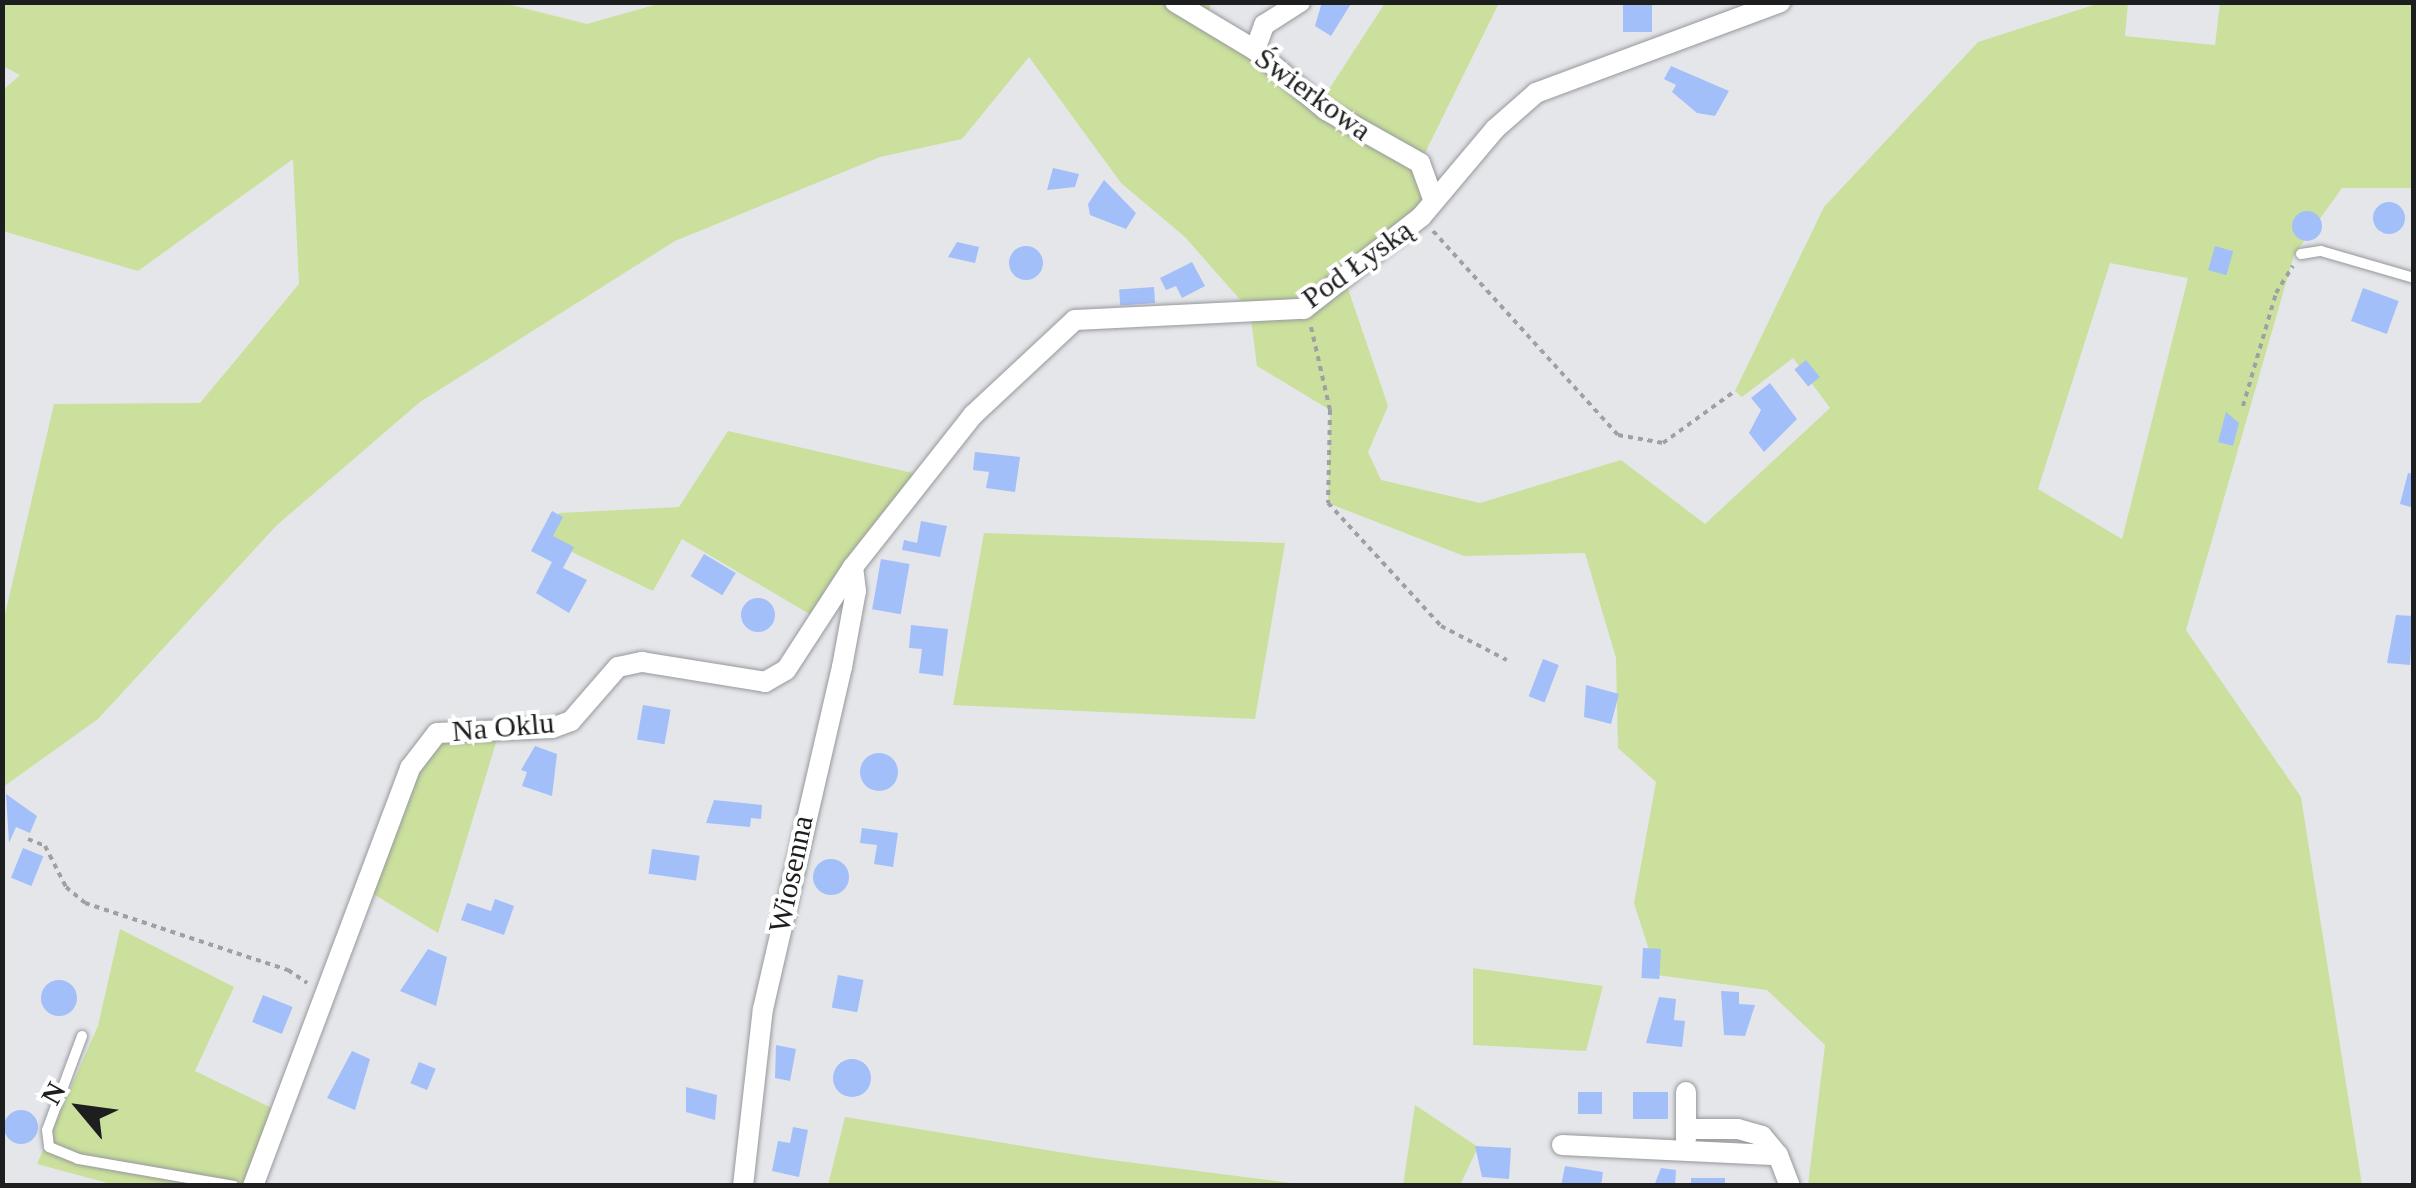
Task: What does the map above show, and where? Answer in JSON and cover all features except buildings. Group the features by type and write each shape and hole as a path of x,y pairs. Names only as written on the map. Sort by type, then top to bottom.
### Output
{"street":[{"name":"Świerkowa","path":"1176,2 1255,50 1326,110 1420,164 1427,208"},
{"path":"1255,50 1264,25 1300,2"},
{"name":"Pod Łyską","path":"853,567 973,415 1074,320 1304,309 1427,208 1536,93 1781,2"},
{"name":"Na Oklu","path":"253,1186 410,768 437,732 552,728 570,721 618,667 642,662 765,682 786,670 853,567"},
{"name":"Wiosenna","path":"743,1186 763,1008 842,666 856,591 853,567"},
{"path":"1686,1092 1686,1156"},
{"path":"1686,1130 1750,1132 1778,1155 1790,1186"},
{"path":"1562,1145 1686,1156 1778,1155"}],"lane":[{"path":"2301,254 2321,251 2414,278"},
{"path":"82,1036 48,1130 49,1146 78,1159 234,1186"}],"path":[{"path":"1427,208 1618,435 1663,443 1735,391"},
{"path":"2243,406 2276,293 2301,254"},
{"path":"1304,309 1324,361 1328,503 1440,626 1507,660"},
{"path":"28,839 45,846 66,887 85,903 288,970 322,1002"}],"green space":[{"path":"499,2 587,24 665,2 1211,2 1207,24 1324,97 1385,3 1499,3 1420,163 1433,199 1344,277 1388,406 1368,452 1381,480 1480,503 1621,460 1705,524 1830,408 1793,358 1742,397 1735,391 1824,207 1978,42 2100,3 2128,3 2125,36 2215,45 2220,3 2413,3 2413,188 2342,188 2294,255 2186,630 2301,797 2362,1185 1808,1185 1825,1045 1767,990 1657,975 1634,903 1656,782 1618,748 1616,658 1585,553 1464,556 1328,503 1330,410 1257,366 1250,311 1185,237 1121,183 1029,57 962,139 880,157 675,241 420,402 277,525 98,719 3,787 3,623 54,404 200,403 299,284 293,159 138,271 3,231 2,91 20,75 3,66 3,3","holes":["2110,263 2188,278 2122,539 2038,489"]},
{"path":"728,431 926,476 818,619 682,539 653,591 543,538 559,513 679,507"},
{"path":"984,533 1285,543 1255,719 953,705"},
{"path":"501,726 438,933 365,889 423,747"},
{"path":"120,929 234,987 195,1071 280,1112 253,1185 115,1185 37,1164 98,1026"},
{"path":"1473,968 1603,986 1586,1051 1473,1045"},
{"path":"1415,1105 1478,1147 1460,1185 1403,1186"},
{"path":"845,1117 1096,1158 1307,1185 828,1185"}]}
